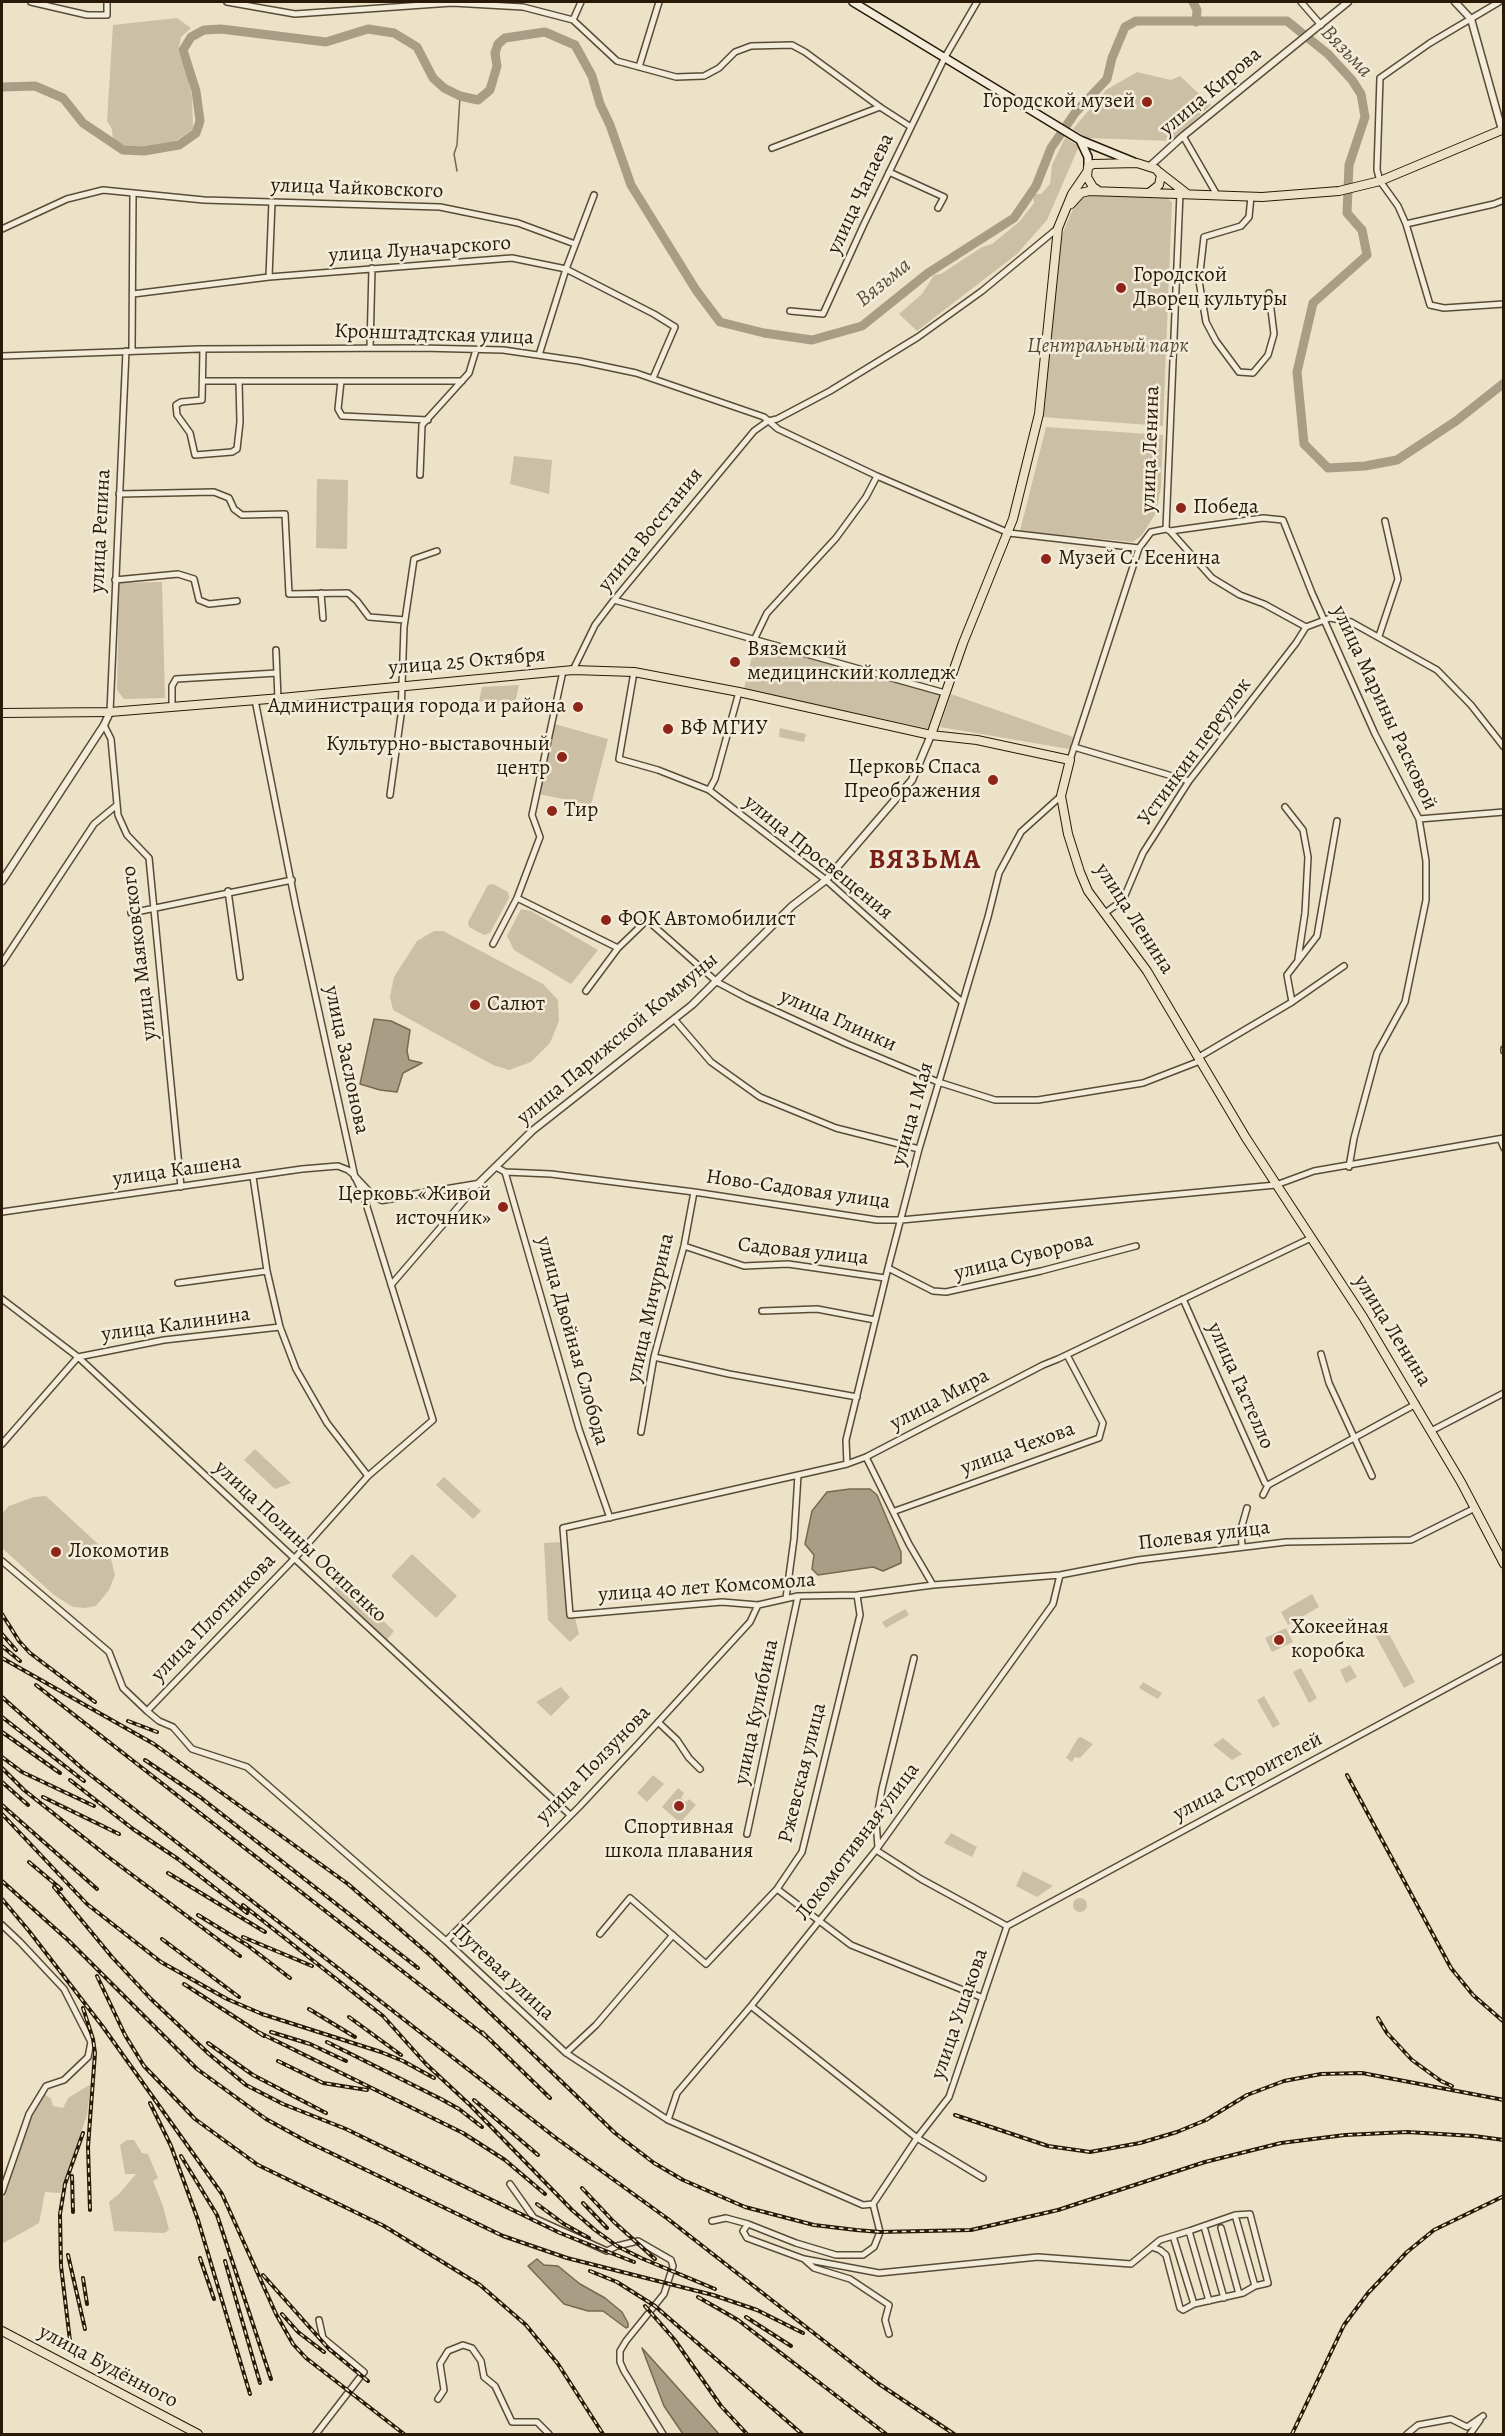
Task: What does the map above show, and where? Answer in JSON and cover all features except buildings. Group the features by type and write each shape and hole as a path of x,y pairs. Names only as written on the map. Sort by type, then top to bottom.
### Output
{"main road":[{"path":"853,2 1079,139 1137,163 1150,166 1183,193"},
{"path":"1064,212 1081,193 1099,191 1291,196 1339,191 1380,181 1503,130"},
{"path":"1079,139 1088,157 1089,182 1099,191"},
{"path":"931,735 963,643 1009,532 1039,414 1058,228 1078,182 1088,170 1102,162 1137,163"},
{"path":"1149,193 1159,186 1161,180 1159,172"},
{"name":"улица 25 Октября","path":"2,713 110,712 278,699 573,670 634,672 739,692 931,735 977,740 1070,760"},
{"name":"улица Ленина","path":"1070,760 1061,796 1068,834 1088,891 1148,972 1276,1185 1363,1317 1416,1404 1503,1564"},
{"name":"улица Будённого","path":"2,2331 198,2434"}],"street":[{"path":"30,2 87,15 107,15 107,2"},
{"path":"227,2 295,14 452,3 499,3 523,7 573,20 617,62 676,77 704,76 719,68 735,52 751,46 792,45 912,127"},
{"path":"573,20 581,2"},
{"path":"639,67 659,2"},
{"name":"улица Чапаева","path":"790,311 823,314 945,57 977,2"},
{"path":"1301,2 1322,25 1348,2"},
{"path":"1455,2 1471,19 1503,130"},
{"path":"1499,2 1430,43 1380,78 1377,170 1380,181 1398,206 1406,224 1430,305 1444,308 1503,304"},
{"name":"улица Кирова","path":"1150,166 1295,44 1322,25"},
{"path":"772,148 880,107"},
{"path":"1183,136 1217,195"},
{"path":"889,172 944,197 938,208"},
{"name":"улица Чайковского","path":"2,229 67,200 103,190 204,200 441,207 518,223 575,244"},
{"name":"улица Ленина","path":"1070,760 1139,548 1151,532 1168,530 1170,430 1183,193"},
{"name":"улица Репина","path":"110,712 119,494 133,294 133,194"},
{"path":"539,355 566,269 594,195"},
{"path":"1251,196 1249,217 1241,226 1204,237 1199,281 1206,322 1216,341 1239,372 1253,373 1268,355 1274,334 1269,293"},
{"path":"1406,224 1503,200"},
{"path":"269,278 272,202"},
{"name":"улица Восстания","path":"573,670 595,625 754,431 768,421 830,391 918,337 998,278 1058,228"},
{"name":"улица Луначарского","path":"133,294 372,268 513,258 566,269 675,327 652,378"},
{"path":"370,348 372,268"},
{"name":"Кронштадтская улица","path":"2,356 203,349 370,348 476,350 579,361 652,378 764,417 778,429 877,476 1009,532 1139,548"},
{"path":"203,349 203,397 201,401 181,402 176,405 177,415 190,433 194,452 198,455 232,452 237,449 240,422 239,381"},
{"path":"420,475 422,424 469,373 476,350"},
{"path":"203,381 462,381"},
{"path":"341,381 338,409 342,416 428,420"},
{"path":"754,640 767,613 839,535 866,497 877,476"},
{"path":"119,494 214,492 229,498 234,508 242,515 285,514 290,594 348,593 373,619 405,620"},
{"name":"улица Марины Расковой","path":"1168,530 1263,518 1283,520 1324,621 1375,734 1419,819 1426,861 1424,911 1405,1002 1377,1053 1354,1137 1350,1167"},
{"path":"1379,636 1398,579 1385,521"},
{"path":"1168,530 1212,578 1240,595 1264,604 1306,627 1330,618 1351,622 1437,670 1471,705 1503,747"},
{"path":"390,795 402,715 401,687 405,620 414,559 437,551"},
{"path":"115,580 178,574 194,579 199,600 209,604 237,601"},
{"path":"321,593 323,618"},
{"path":"614,600 945,693"},
{"name":"Устинкин переулок","path":"1105,913 1123,900 1143,853 1189,781 1306,627"},
{"path":"276,650 278,699"},
{"path":"493,944 517,898 540,837 532,814 563,671"},
{"name":"улица Просвещения","path":"634,672 619,759 709,790 826,880 962,1002"},
{"path":"172,707 172,686 176,679 277,673"},
{"path":"709,790 715,779 739,692"},
{"name":"улица Заслонова","path":"255,700 338,1106 355,1176 363,1194 433,1420"},
{"path":"2,881 104,725 110,712"},
{"name":"улица Маяковского","path":"104,725 111,740 118,815 126,835 149,858 181,1187"},
{"name":"улица Парижской Коммуны","path":"478,1185 532,1131 674,1019 717,982 792,906 826,880 912,780 931,735"},
{"path":"1074,747 1189,781"},
{"name":"улица 1 Мая","path":"847,1464 846,1440 885,1278 919,1149 999,873 1021,832 1061,796"},
{"path":"2,963 94,824 117,805"},
{"path":"1285,807 1304,830 1308,857 1305,913 1298,960"},
{"path":"1419,819 1503,812"},
{"path":"1292,1002 1287,975 1317,936 1337,821"},
{"path":"131,913 228,891 292,880"},
{"path":"228,891 240,977"},
{"path":"517,898 618,948"},
{"name":"улица Глинки","path":"586,991 618,948 647,920 717,982 847,1044 938,1083 995,1100 1038,1100 1143,1083 1199,1059 1292,1002 1344,966"},
{"path":"674,1019 711,1062 760,1097 836,1128 919,1149"},
{"path":"1502,1138 1503,1148"},
{"name":"Ново-Садовая улица","path":"496,1167 505,1172 551,1174 694,1192 877,1220 901,1220 1276,1185 1314,1171 1350,1167 1502,1138"},
{"name":"улица Кашена","path":"2,1212 302,1168 338,1166 355,1176"},
{"name":"улица Двойная Слобода","path":"505,1172 579,1429 610,1518"},
{"path":"355,1176 372,1195 382,1200 478,1185"},
{"path":"253,1177 267,1271 280,1327 296,1369 327,1422 368,1476"},
{"path":"391,1285 478,1185"},
{"name":"улица Мичурина","path":"641,1432 654,1357 684,1246 694,1192"},
{"name":"улица Мира","path":"563,1528 847,1464 866,1457 1043,1365 1311,1238"},
{"name":"Садовая улица","path":"684,1246 744,1266 788,1264 885,1278"},
{"name":"улица Суворова","path":"888,1268 933,1291 946,1292 1041,1271 1136,1246"},
{"path":"178,1283 267,1271"},
{"name":"улица Полины Осипенко","path":"2,1299 78,1357 570,1815"},
{"name":"улица Гастелло","path":"1183,1299 1265,1483 1268,1485"},
{"path":"762,1311 817,1309 875,1320"},
{"name":"улица Калинина","path":"78,1357 164,1340 280,1327"},
{"path":"1321,1354 1329,1383 1372,1476"},
{"name":"улица Чехова","path":"895,1511 1099,1438 1103,1423 1067,1355"},
{"path":"2,1444 78,1357"},
{"path":"654,1357 729,1374 857,1397"},
{"path":"1431,1431 1503,1393"},
{"path":"1263,1495 1268,1485 1416,1404"},
{"name":"улица Плотникова","path":"147,1712 294,1559 368,1476 433,1420"},
{"path":"866,1457 895,1511 909,1544 933,1585"},
{"path":"786,1598 794,1539 798,1474"},
{"path":"1242,1547 1241,1529 1247,1508"},
{"name":"Полевая улица","path":"933,1585 1060,1575 1138,1560 1286,1542 1411,1540 1473,1509"},
{"name":"улица 40 лет Комсомола","path":"563,1528 570,1615 722,1602 759,1605 798,1596 857,1594 933,1585"},
{"name":"Путевая улица","path":"2,1561 109,1652 123,1688 147,1712 159,1722 173,1727 192,1749 246,1767 446,1941 566,2053 669,2120 863,2205 873,2204"},
{"name":"Локомотивная улица","path":"669,2120 677,2093 751,2006 877,1849 1053,1604 1060,1575"},
{"name":"Ржевская улица","path":"673,1935 706,1964 777,1889 802,1852 860,1616 857,1594"},
{"name":"улица Кулибина","path":"747,1834 798,1596"},
{"name":"улица Ползунова","path":"446,1941 658,1722 750,1622 759,1605"},
{"name":"улица Строителей","path":"1007,1926 1503,1657"},
{"path":"914,1658 882,1789 876,1822 877,1849 921,1879 1007,1926"},
{"path":"658,1722 677,1740 700,1769"},
{"path":"777,1889 851,1945 983,1998"},
{"path":"566,2053 596,2025 673,1935 630,1898 600,1934"},
{"path":"2,1925 64,1989 91,2042 88,2057 64,2080 46,2086 40,2095 29,2114 2,2192"},
{"name":"улица Ушакова","path":"873,2204 917,2138 949,2097 1007,1926"},
{"path":"751,2006 917,2138 983,2178"},
{"path":"510,2184 534,2218 608,2251 617,2246 638,2241 671,2260 673,2265 664,2294 620,2351 624,2370 663,2434"},
{"path":"712,2221 726,2218 836,2255 863,2255 874,2247 880,2232 873,2204"},
{"path":"748,2224 743,2231 747,2238 804,2259 879,2273 1038,2256 1131,2264 1160,2240 1235,2215 1250,2214 1268,2283 1255,2286 1239,2294 1194,2304 1183,2310 1180,2308 1166,2255 1152,2247"},
{"path":"1235,2215 1255,2286"},
{"path":"1221,2228 1239,2294"},
{"path":"1205,2230 1224,2298"},
{"path":"1189,2231 1209,2301"},
{"path":"1173,2236 1194,2304"},
{"path":"804,2259 814,2268 850,2279 889,2305 885,2320 888,2334"},
{"path":"316,2434 364,2372 323,2338 320,2320"},
{"path":"438,2399 444,2390 440,2364 448,2351 463,2345 472,2348 482,2361 484,2377 495,2386 512,2422 537,2422 549,2434"},
{"path":"1407,2434 1418,2425 1451,2419 1467,2427 1483,2416 1470,2434"}],"green space":[{"path":"177,18 191,28 181,37 178,51 187,73 192,97 193,129 171,144 158,147 135,148 121,145 113,140 112,129 107,121 113,25"},
{"path":"1137,72 1171,80 1180,76 1211,105 1172,141 1087,138 1073,129 1106,90"},
{"path":"1065,138 1079,146 1047,220 1017,254 917,331 899,314 922,294 934,275 941,274 982,247 992,244 1019,222 1034,203 1033,197 1041,194 1050,184 1052,165"},
{"name":"Центральный парк","path":"1086,195 1167,198 1172,202 1163,426 1042,417 1062,235 1075,204"},
{"path":"1046,427 1163,435 1161,487 1156,513 1142,535 1133,542 1020,531"},
{"path":"514,456 552,460 549,494 510,484"},
{"path":"317,479 348,480 347,549 316,548"},
{"path":"162,582 165,698 124,699 117,690 119,583"},
{"path":"755,644 941,695 930,729 744,689"},
{"path":"519,685 514,708 479,701 482,687"},
{"path":"951,694 1073,737 1069,749 940,727"},
{"path":"555,724 608,739 591,805 539,794"},
{"path":"780,728 806,734 804,742 779,737"},
{"path":"493,884 508,892 509,898 490,933 484,935 469,927 468,922 488,885"},
{"path":"521,909 531,911 598,950 571,984 514,950 507,936"},
{"name":"Салют","path":"434,931 443,931 543,984 558,1000 559,1021 550,1043 531,1062 509,1070 493,1065 393,1010 390,997 394,977 417,941"},
{"path":"255,1449 291,1483 275,1489 244,1460"},
{"path":"444,1477 481,1511 473,1519 436,1485"},
{"name":"Локомотив","path":"46,1496 110,1555 115,1575 109,1590 96,1606 73,1607 54,1595 2,1548 2,1514 9,1506 34,1497"},
{"path":"561,1542 567,1618 575,1618 579,1634 570,1642 548,1620 544,1543"},
{"path":"412,1554 457,1596 436,1618 391,1576"},
{"path":"341,1581 394,1631 387,1640 334,1589"},
{"path":"1312,1594 1319,1607 1288,1625 1281,1612"},
{"path":"905,1609 909,1615 886,1628 882,1622"},
{"path":"1383,1623 1415,1682 1404,1688 1372,1629"},
{"name":"Хокеейная коробка","path":"1286,1628 1293,1642 1272,1652 1265,1638"},
{"path":"1350,1665 1357,1677 1346,1683 1340,1670"},
{"path":"1301,1668 1317,1698 1309,1703 1293,1672"},
{"path":"1143,1682 1162,1693 1158,1699 1139,1688"},
{"path":"561,1687 570,1697 551,1716 536,1702"},
{"path":"1264,1696 1280,1724 1273,1728 1257,1700"},
{"path":"1081,1737 1093,1744 1080,1758 1075,1757 1072,1762 1066,1758 1078,1738"},
{"path":"1223,1738 1242,1754 1232,1760 1213,1745"},
{"path":"653,1775 664,1784 647,1802 637,1793"},
{"name":"Спортивная школа плавания","path":"678,1788 684,1793 681,1798 686,1802 689,1799 696,1805 680,1823 662,1807"},
{"path":"951,1833 977,1847 972,1857 944,1843"},
{"path":"1023,1871 1053,1886 1037,1897 1016,1886"},
{"path":"1077,1898 1083,1898 1087,1905 1083,1912 1077,1912 1073,1908 1073,1902"},
{"path":"91,2084 87,2115 60,2193 45,2192 39,2223 2,2244 2,2203 31,2118 45,2094 51,2099 53,2106 63,2108 68,2098"},
{"path":"127,2140 134,2140 142,2153 148,2154 158,2178 153,2181 169,2230 164,2233 114,2231 109,2202 136,2174 125,2174 120,2145"}],"shaded area":[{"path":"374,1019 391,1021 410,1030 407,1051 409,1060 422,1063 403,1073 397,1092 360,1084"},
{"path":"870,1489 877,1495 901,1552 901,1563 883,1571 873,1567 818,1575 812,1569 814,1555 805,1544 812,1511 827,1492"},
{"path":"537,2259 544,2265 558,2266 580,2284 605,2298 622,2312 628,2327 626,2328 603,2311 588,2311 564,2304 528,2266"},
{"path":"642,2348 719,2434 683,2434 664,2406"}],"waterway":[{"path":"1193,2 1197,10 1196,22"},
{"name":"Вязьма","path":"2,87 35,86 63,98 83,123 123,150 144,151 179,145 196,133 200,121 196,91 183,50 191,37 204,30 221,29 326,42 368,29 394,33 417,47 433,78 444,88 460,96 478,100 490,90 497,66 495,53 498,44 505,38 545,32 575,45 592,76 600,104 610,125 631,185 696,290 720,322 764,333 812,340 862,326 928,273 1014,218 1036,186 1051,148 1075,113 1107,79 1112,58 1125,27 1136,21 1287,21 1328,54 1352,80 1361,94 1365,117 1349,165 1347,213 1362,230 1367,255 1313,303 1297,372 1304,444 1328,468 1365,466 1397,460 1456,421 1504,383"},
{"path":"457,171 454,154 457,145 460,96"}],"railway":[{"path":"2,1614 19,1641 30,1653 95,1702"},
{"path":"2,1634 16,1650"},
{"path":"2,1646 20,1661"},
{"path":"2,1658 154,1744 348,1884 431,1956 615,2133 654,2163 683,2180 745,2207 814,2225 856,2230 880,2232 971,2230 1058,2210 1205,2162 1281,2143 1345,2135 1407,2132 1504,2140"},
{"path":"36,1685 488,2038"},
{"path":"2,1697 84,1770 556,2138 668,2219 879,2384 954,2434"},
{"path":"2,1717 84,1781"},
{"path":"128,1721 157,1732"},
{"path":"2,1732 60,1773"},
{"path":"2,1757 22,1772 94,1806"},
{"path":"145,1760 200,1797 418,1968"},
{"path":"2,1768 24,1790 107,1856 240,1956"},
{"path":"1347,1775 1451,1968 1473,1995 1504,2022"},
{"path":"70,1780 247,1913"},
{"path":"2,1782 28,1805"},
{"path":"43,1797 119,1834"},
{"path":"2,1805 97,1889"},
{"path":"2,1814 87,1904 161,1962 227,1999 262,2014 381,2052 434,2078"},
{"path":"29,1862 61,1889"},
{"path":"168,1873 265,1932"},
{"path":"2,1881 69,1941 197,2069 266,2119 306,2141 503,2236 567,2258 713,2295 757,2310 803,2333"},
{"path":"54,1887 112,1957 151,1999 209,2054 246,2085 283,2104 346,2129 560,2233 634,2262"},
{"path":"2,1899 103,2027 222,2194 276,2314 293,2344 306,2358 404,2434"},
{"path":"243,1905 383,2016 426,2064 471,2106 572,2210 595,2230 617,2246 641,2258 715,2289"},
{"path":"198,1915 247,1945 290,1978"},
{"path":"243,1937 312,1966"},
{"path":"162,1939 239,1997"},
{"path":"97,1976 125,2035 144,2066 195,2119 258,2165 384,2226 480,2285 526,2325 558,2364 603,2434"},
{"path":"184,1984 264,2036"},
{"path":"83,2008 95,2053 88,2147 90,2210"},
{"path":"309,2009 355,2037"},
{"path":"349,2017 401,2055"},
{"path":"1378,2018 1387,2033 1412,2060 1441,2081 1452,2086"},
{"path":"258,2032 463,2133 505,2160 545,2194"},
{"path":"271,2032 310,2044 346,2061"},
{"path":"482,2032 550,2098"},
{"path":"327,2042 441,2099 459,2109 482,2127"},
{"path":"208,2043 253,2075 326,2113"},
{"path":"278,2061 323,2083 367,2090"},
{"path":"955,2115 1048,2146 1090,2152 1140,2143 1177,2132 1206,2120 1247,2095 1284,2081 1321,2074 1362,2073 1504,2100"},
{"path":"474,2100 538,2155"},
{"path":"150,2103 171,2146 198,2220 250,2394"},
{"path":"71,2349 61,2266 60,2214 65,2184 83,2133"},
{"path":"181,2156 217,2215 271,2379"},
{"path":"72,2176 73,2212"},
{"path":"582,2188 614,2222 655,2259"},
{"path":"1292,2434 1344,2325 1368,2293 1407,2252 1434,2230 1504,2196"},
{"path":"583,2203 607,2228"},
{"path":"537,2204 564,2224 589,2238"},
{"path":"68,2255 85,2329"},
{"path":"200,2258 214,2299"},
{"path":"225,2261 260,2383"},
{"path":"590,2271 617,2282 655,2306 802,2434"},
{"path":"263,2275 329,2349 368,2381"},
{"path":"83,2278 87,2304"},
{"path":"698,2297 738,2320 886,2434"},
{"path":"645,2306 674,2339 721,2406 747,2434"},
{"path":"282,2314 298,2332 324,2352"},
{"path":"746,2317 791,2346"}],"place":[{"name":"Городской музей","path":"1147,102"},
{"name":"Городской Дворец культуры","path":"1121,288"},
{"name":"Победа","path":"1181,508"},
{"name":"Музей С. Есенина","path":"1046,559"},
{"name":"Вяземский медицинский колледж","path":"735,662"},
{"name":"Администрация города и района","path":"578,707"},
{"name":"ВФ МГИУ","path":"668,729"},
{"name":"Культурно-выставочный центр","path":"562,757"},
{"name":"Церковь Спаса Преображения","path":"993,780"},
{"name":"Тир","path":"552,811"},
{"name":"ФОК Автомобилист","path":"606,920"},
{"name":"Салют","path":"475,1005"},
{"name":"Церковь «Живой источник»","path":"503,1207"},
{"name":"Локомотив","path":"56,1552"},
{"name":"Хокеейная коробка","path":"1279,1640"},
{"name":"Спортивная школа плавания","path":"679,1806"}],"district":[{"name":"ВЯЗЬМА","path":"925,861"}]}
